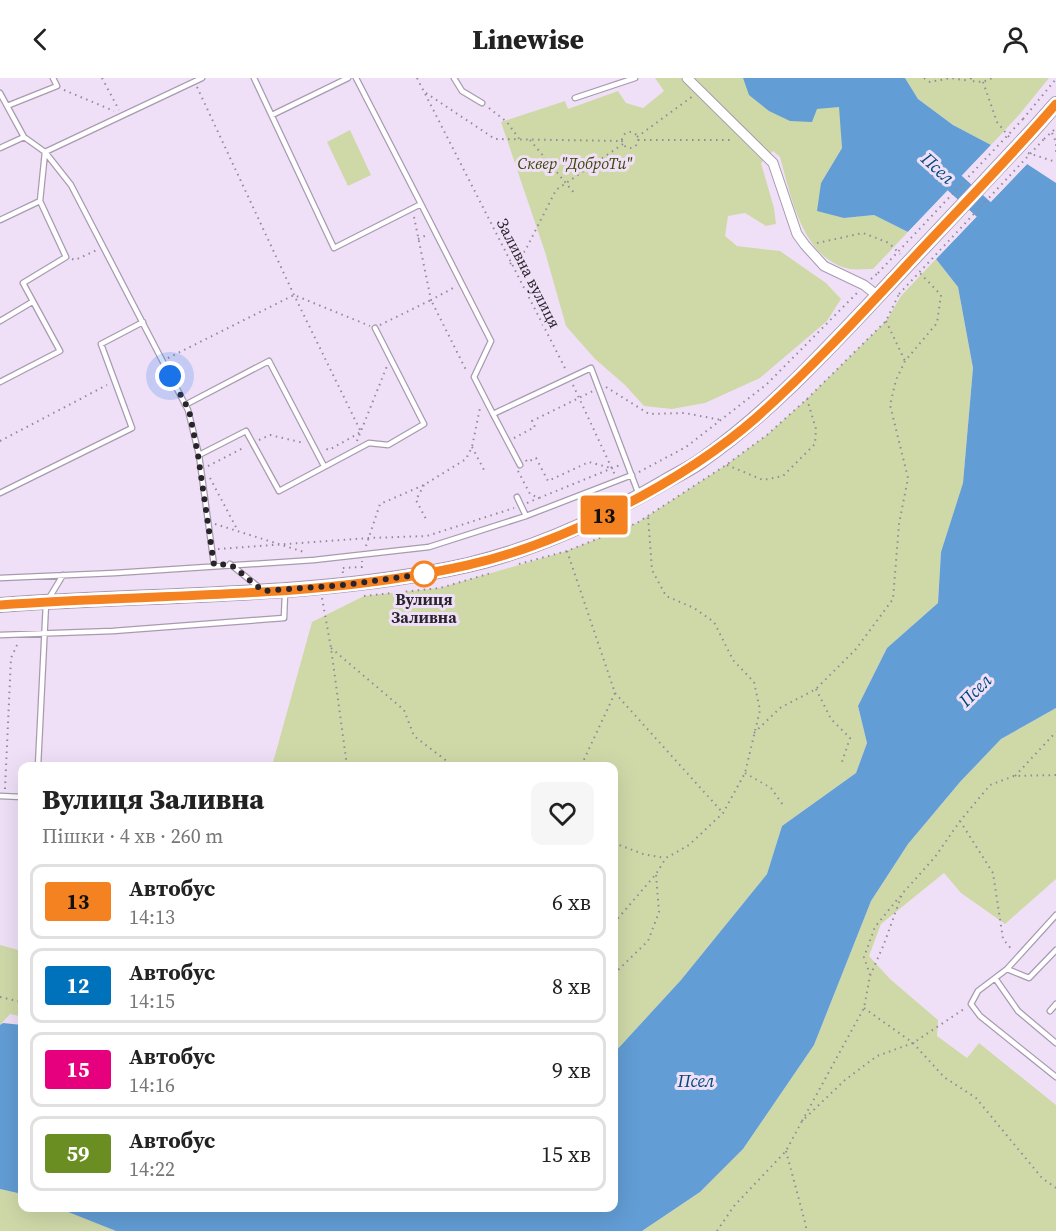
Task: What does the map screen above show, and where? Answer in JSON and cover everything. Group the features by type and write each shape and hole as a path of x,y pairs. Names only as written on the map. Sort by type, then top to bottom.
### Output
{"main road":[{"path":"0,605 320,587 423,574 471,564 584,525 701,461 756,417 818,358 1039,134 1056,104"}],"street":[{"path":"687,78 772,163 797,234 805,245 824,266 864,285 878,296"}],"lane":[{"path":"7,106 57,86 53,78"},
{"path":"45,152 202,78"},
{"path":"254,78 334,248 421,204"},
{"path":"272,115 348,78"},
{"path":"356,78 491,341 474,377 520,465"},
{"path":"454,78 462,91 482,103"},
{"path":"575,98 635,78"},
{"path":"0,93 24,137 45,152 71,185 186,405 203,469 214,565"},
{"path":"0,148 24,137"},
{"path":"0,382 60,351 23,283 66,257 40,201 45,152"},
{"path":"0,220 40,201"},
{"path":"0,321 32,302"},
{"path":"0,493 132,428 101,344 143,322"},
{"path":"198,455 246,431 279,491 369,443 388,445 424,424 375,328"},
{"path":"186,405 269,361 324,466"},
{"path":"493,414 591,368 640,496"},
{"path":"0,578 324,559 429,548 526,516 632,475"},
{"path":"517,497 526,516"},
{"path":"230,564 263,591"},
{"path":"38,762 46,603 63,575"},
{"path":"0,634 114,631 284,618 285,589"},
{"path":"2,796 18,797"},
{"path":"1056,915 1007,969 978,991 971,1004 980,1016 1056,1077"},
{"path":"1007,969 1029,978 1056,950"},
{"path":"995,978 1018,1011 1056,1043"},
{"path":"1050,1011 1056,1004"}],"path":[{"path":"102,78 122,115"},
{"name":"Заливна вулиця","path":"417,78 570,378 618,480"},
{"path":"924,78 930,82 951,78 983,82 992,78"},
{"path":"632,475 686,447 767,384 878,273 1023,119 1056,79"},
{"path":"195,81 294,296 361,432"},
{"path":"983,82 998,122 1011,139"},
{"path":"57,86 122,115"},
{"path":"424,91 495,139 622,143 627,148 632,148 636,145 638,138 700,90"},
{"path":"482,103 507,122 520,140"},
{"path":"905,362 886,321 899,294 1039,134 1052,133 1056,128"},
{"path":"510,264 525,251 556,190 622,143 623,136 628,133 633,133 638,138 748,140"},
{"path":"1052,133 1056,142 1056,153"},
{"path":"530,140 575,194"},
{"path":"1025,151 1056,162"},
{"path":"412,209 431,300 461,284"},
{"path":"418,239 435,231"},
{"path":"805,245 863,233 889,243 903,256"},
{"path":"66,257 75,260 104,248"},
{"path":"754,733 780,708 816,689 856,649 893,599 899,524 908,478 890,405 905,362 937,323 941,295 917,269"},
{"path":"163,361 294,296 375,328"},
{"path":"354,451 390,357"},
{"path":"0,441 115,380"},
{"path":"595,380 649,414 685,413 720,420"},
{"path":"514,438 535,427 532,421 598,388"},
{"path":"726,465 763,480 783,476 815,444 816,429 807,399"},
{"path":"363,555 380,504 424,485 466,459 472,447 482,400"},
{"path":"238,531 203,469 270,435 329,450 361,432"},
{"path":"472,447 484,470"},
{"path":"523,454 527,462 536,458 548,481 589,462 612,468"},
{"path":"424,485 416,500 427,521"},
{"path":"212,549 427,536 539,498"},
{"path":"618,918 656,874 666,858 689,845 723,813 745,773 760,710 754,682 733,660 714,622 694,608 666,596 652,570 648,516"},
{"path":"208,521 324,559"},
{"path":"567,551 615,693 723,813"},
{"path":"320,587 331,648 345,762"},
{"path":"2,796 11,658 18,643 18,634"},
{"path":"331,648 404,710 414,736 448,762"},
{"path":"816,689 831,719 850,738 841,765"},
{"path":"583,762 615,693"},
{"path":"1014,776 1056,732"},
{"path":"745,773 771,788 783,805"},
{"path":"870,976 864,957 875,927 935,857 960,821 990,785 1014,776 1056,775"},
{"path":"960,821 993,873 1003,939 1017,956"},
{"path":"618,845 643,854 666,858"},
{"path":"618,971 648,942 659,912 656,874"},
{"path":"717,1231 735,1206 786,1150 802,1121 864,1008 870,976 902,894"},
{"path":"0,997 18,1001"},
{"path":"802,1121 845,1080 877,1056 913,1043 971,1004"},
{"path":"864,1008 913,1043 944,1077 976,1098 1042,1178 1056,1188"},
{"path":"786,1150 806,1231"}],"green space":[{"name":"Сквер \"ДоброТи\"","path":"655,78 743,78 750,95 817,109 840,106 842,148 821,183 844,218 874,215 908,232 873,269 850,269 834,263 820,253 801,224 780,157 773,151 761,163 774,208 776,224 766,226 745,213 728,216 725,236 737,246 780,251 826,283 841,299 827,321 760,378 705,403 672,409 644,406 625,385 595,359 566,326 545,252 501,122 565,101 568,109 618,91 626,103 643,108 664,91"},
{"path":"905,78 1049,78 991,145 953,125 918,99"},
{"path":"350,130 371,175 348,186 327,142"},
{"path":"936,259 958,287 973,368 963,483 941,552 938,603 887,648 858,706 867,743 856,773 782,826 767,874 681,980 618,1049 618,762 273,762 312,622 364,596 440,588 567,551 637,523 726,465 767,435 886,321 901,296"},
{"path":"1056,708 1056,879 1005,924 961,893 944,873 881,924 869,956 890,979 938,1020 937,1036 967,1058 979,1043 1056,1105 1056,1231 642,1231 700,1192 743,1149 814,1045 871,901 908,844 960,782 1001,739"},
{"path":"0,945 18,950 18,1016 10,1014 0,1025"},
{"path":"0,1189 18,1193 18,1212 68,1212 116,1231 0,1231"}],"water":[{"name":"Псел","path":"743,78 905,78 918,99 953,125 991,145 908,232 874,215 844,218 817,211 821,183 842,148 839,107 817,109 812,122 790,121 769,111 749,95"},
{"name":"Псел","path":"1027,164 1056,183 1056,708 1001,739 960,782 908,844 871,901 814,1045 743,1149 700,1192 642,1231 116,1231 68,1212 618,1212 618,1049 681,980 767,874 782,826 856,773 867,743 858,706 887,648 938,603 941,552 963,483 973,368 958,287 936,259"},
{"path":"3,1023 18,1025 18,1193 0,1189 0,1025"}],"pier":[{"path":"993,143 993,147 910,234 906,234"},
{"path":"1027,161 1029,162 934,261 934,257"}],"waterway":[{"name":"Псел","path":"936,166 1003,227"}],"bus line":[{"name":"13","path":"0,605 285,589 423,574 471,564 584,525 701,461 756,417 878,296 1056,104"}],"place":[{"name":"Вулиця Заливна","path":"424,574"}],"route":[{"path":"170,376 189,410 214,565 230,564 263,591 344,585 424,574"}]}
